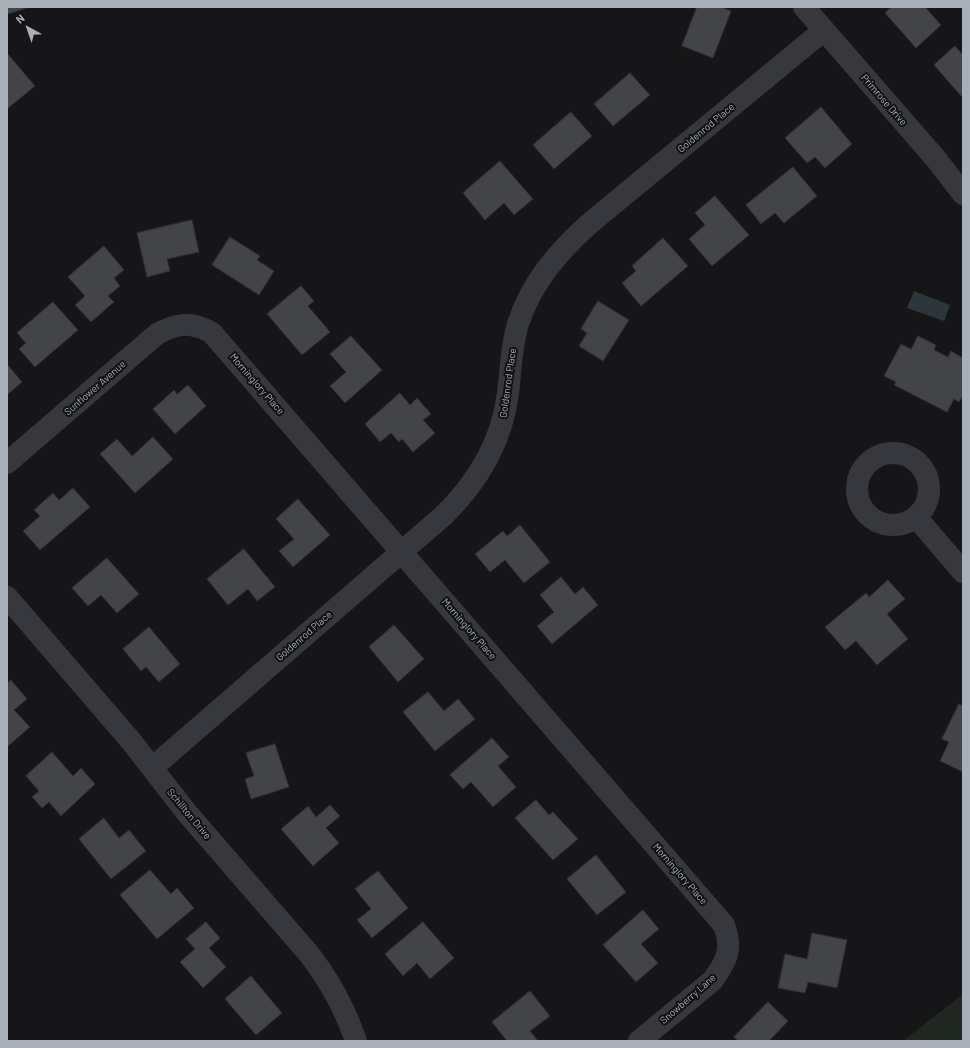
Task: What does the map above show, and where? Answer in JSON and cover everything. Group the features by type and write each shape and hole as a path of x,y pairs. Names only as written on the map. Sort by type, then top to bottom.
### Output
{"street":[{"name":"Primrose Drive","path":"804,7 936,159 963,194"},
{"name":"Goldenrod Place","path":"152,768 402,552 458,501 485,464 498,439 508,394 514,342 518,324 532,289 566,244 824,30"},
{"name":"Morninglory Place","path":"188,324 202,327 220,342 402,552 724,925 728,936 729,950"},
{"name":"Sunflower Avenue","path":"7,463 157,334 171,326 188,324"},
{"path":"916,517 963,572"},
{"name":"Schillton Drive","path":"7,597 152,768 187,813 325,975 349,1019 356,1041"},
{"name":"Snowberry Lane","path":"639,1041 712,981 720,970 729,950"}],"shaded area":[{"path":"914,291 950,305 944,321 907,308"},
{"path":"963,994 963,1041 903,1041"}],"building":[{"path":"7,7 30,7 8,14"},
{"path":"697,7 721,7 731,11 713,58 682,46"},
{"path":"892,7 925,7 941,25 916,48 885,13"},
{"path":"955,46 963,55 963,98 934,65"},
{"path":"7,53 35,86 7,109"},
{"path":"630,73 650,95 613,126 594,104"},
{"path":"821,107 852,144 825,168 815,157 807,163 785,138"},
{"path":"571,112 592,136 554,169 533,145"},
{"path":"500,161 533,199 514,215 504,203 485,220 463,193"},
{"path":"793,167 817,196 784,223 775,213 761,224 746,205"},
{"path":"715,196 749,235 712,266 689,239 705,225 695,213"},
{"path":"192,220 199,252 167,259 170,271 147,277 137,233"},
{"path":"230,237 260,256 257,260 274,271 259,295 212,265"},
{"path":"663,238 688,266 641,306 622,283 636,271 632,266"},
{"path":"104,246 124,270 114,278 120,286 108,296 114,302 91,322 75,305 85,296 68,277"},
{"path":"301,286 314,301 308,306 330,332 302,355 267,314"},
{"path":"598,301 629,320 603,361 579,346 587,333 581,329"},
{"path":"53,302 78,330 35,367 19,349 26,343 17,333"},
{"path":"351,336 382,370 345,403 330,386 346,372 330,354"},
{"path":"918,336 936,345 934,350 948,357 951,351 963,358 963,395 959,402 954,399 947,412 894,385 896,382 884,376 901,344 911,349"},
{"path":"7,364 22,382 7,395"},
{"path":"188,385 206,406 175,434 153,409 174,390 177,394"},
{"path":"400,393 410,405 417,398 431,414 423,420 435,433 413,452 402,439 399,442 391,433 380,442 365,424"},
{"path":"153,437 173,459 135,493 100,454 117,439 132,456"},
{"path":"73,488 90,507 40,550 23,531 40,516 34,510 53,493 59,500"},
{"path":"298,499 330,535 293,567 279,551 294,539 276,519"},
{"path":"520,525 550,562 524,583 505,560 490,572 475,554 503,531 507,536"},
{"path":"244,549 275,587 257,601 248,589 228,605 207,579"},
{"path":"107,558 139,594 117,613 101,595 88,606 72,588"},
{"path":"561,577 575,594 583,587 598,605 552,644 537,626 554,612 540,595"},
{"path":"888,580 905,599 887,614 908,639 877,665 856,641 845,650 825,627 866,593 869,597"},
{"path":"394,625 424,659 398,682 369,647"},
{"path":"149,627 180,664 159,682 146,667 141,671 123,649"},
{"path":"11,680 27,699 14,710 30,727 7,747 7,684"},
{"path":"428,692 444,711 458,699 475,719 435,751 403,712"},
{"path":"959,704 963,706 963,772 940,761 949,742 942,739"},
{"path":"492,738 509,757 498,766 516,787 493,807 471,782 463,789 450,775"},
{"path":"275,744 289,787 251,799 245,779 254,776 246,753"},
{"path":"52,752 73,776 81,768 95,784 61,816 49,802 42,808 32,797 39,791 26,776"},
{"path":"536,800 549,815 553,812 578,839 553,860 515,818"},
{"path":"330,805 340,816 326,828 339,843 313,866 281,829 308,806 316,817"},
{"path":"104,818 119,838 129,830 146,851 111,879 79,839"},
{"path":"596,855 626,892 597,915 567,879"},
{"path":"150,870 171,894 177,888 194,908 157,939 120,895"},
{"path":"378,871 408,908 372,938 357,920 371,909 355,889"},
{"path":"643,910 659,929 641,944 658,963 636,982 603,945"},
{"path":"206,922 220,938 209,948 226,967 203,988 180,962 195,949 186,939"},
{"path":"423,922 454,958 430,979 417,963 403,976 385,954"},
{"path":"812,933 847,940 837,988 808,982 805,993 778,988 785,954 807,959"},
{"path":"251,976 282,1013 256,1035 225,999"},
{"path":"530,991 550,1016 530,1031 538,1041 507,1041 492,1022"},
{"path":"768,1002 788,1021 769,1041 738,1041 734,1037"}]}
